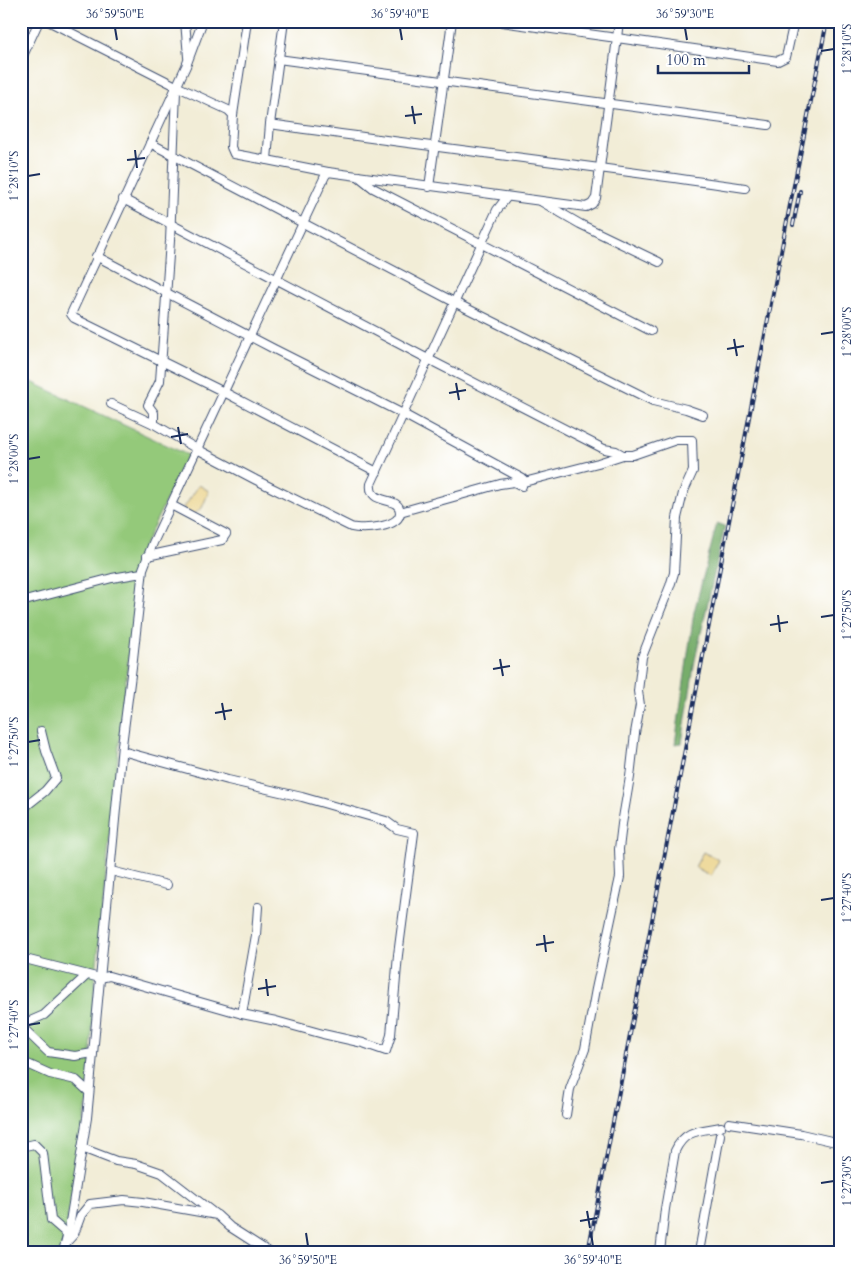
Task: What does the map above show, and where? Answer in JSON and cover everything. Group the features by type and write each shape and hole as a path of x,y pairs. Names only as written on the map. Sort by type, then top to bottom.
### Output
{"street":[{"path":"21,60 39,21"},
{"path":"48,21 176,86 228,110 233,115"},
{"path":"185,21 188,59"},
{"path":"190,21 201,23 188,59 70,314 377,472"},
{"path":"247,21 233,115 231,147 234,154 328,172 586,207 596,198 619,21"},
{"path":"267,160 284,21"},
{"path":"428,187 452,21"},
{"path":"494,21 778,61 786,58 794,21"},
{"path":"278,59 768,125"},
{"path":"154,424 154,413 148,406 160,381 162,361 171,224 176,86"},
{"path":"270,124 435,148 600,167 745,188"},
{"path":"150,143 454,302 654,401 703,415"},
{"path":"64,1248 82,1148 89,1092 122,751 142,573 147,556 328,172"},
{"path":"356,175 373,188 651,331"},
{"path":"111,404 154,424 256,480 351,527 358,529 386,526 397,519 400,512 398,506 378,498 372,493 372,484 481,244 497,210 507,197"},
{"path":"123,199 428,359 604,449 616,451 623,455"},
{"path":"541,201 580,224 659,262"},
{"path":"96,256 403,414 521,477 524,482"},
{"path":"400,512 500,484 514,482 522,486 524,482 623,455 633,455 676,440 692,440 693,472 682,493 677,518 674,573 642,657 638,691 640,705 619,849 620,877 585,1049 570,1089 566,1115"},
{"path":"147,556 222,540 226,534 171,505"},
{"path":"21,602 112,578 142,573"},
{"path":"21,810 56,778 41,731"},
{"path":"21,958 100,978 109,976 242,1014 363,1043 386,1051 391,1035 398,955 414,833 397,829 386,821 302,797 228,780 122,751"},
{"path":"111,872 168,885"},
{"path":"242,1014 256,935 258,907"},
{"path":"87,975 44,1015 21,1026 48,1052 75,1056 93,1053"},
{"path":"21,1061 50,1074 76,1080 89,1092"},
{"path":"729,1123 801,1134 840,1143"},
{"path":"660,1252 675,1151 679,1142 688,1134 698,1130 721,1131 699,1252"},
{"path":"21,1147 34,1144 43,1153 51,1220 67,1234"},
{"path":"82,1148 116,1161 136,1164 162,1173 217,1215 230,1228 269,1252"},
{"path":"64,1248 74,1234 81,1215 90,1204 124,1200 217,1215"}],"green space":[{"path":"21,377 188,455 140,554 94,993 89,1092 62,1252 21,1252"},
{"path":"717,523 725,526 695,660 682,743 675,744 694,612"}],"sand":[{"path":"199,485 209,491 202,508 193,515 183,509"},
{"path":"703,852 719,860 711,876 695,867"}],"railway":[{"path":"588,1252 827,21"},
{"path":"793,225 800,191"}]}
